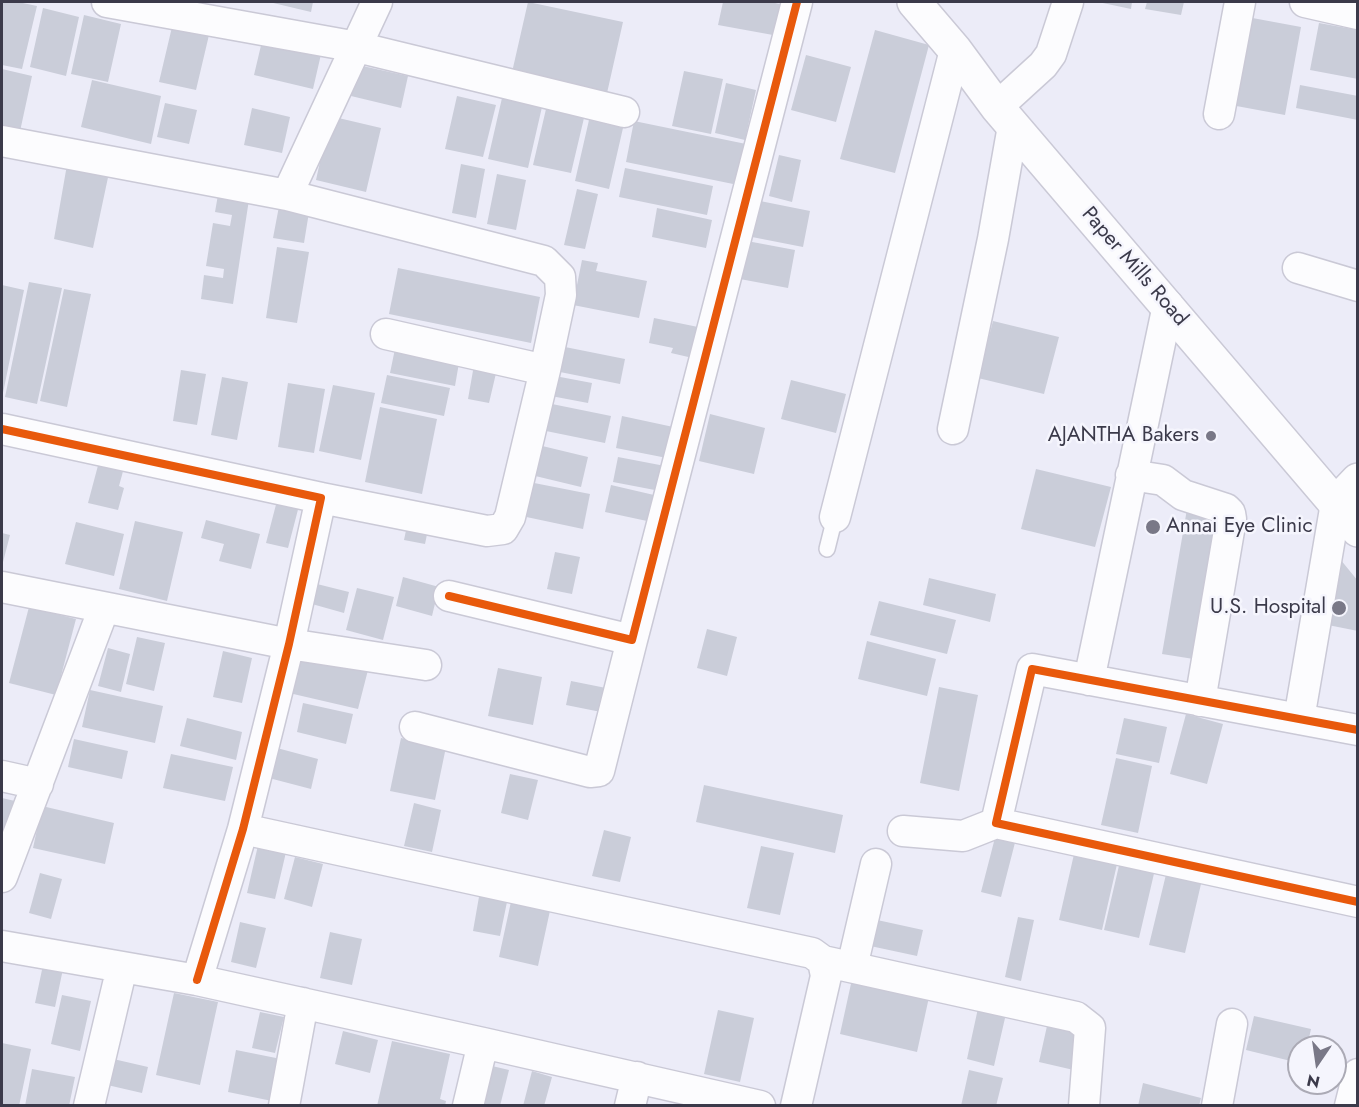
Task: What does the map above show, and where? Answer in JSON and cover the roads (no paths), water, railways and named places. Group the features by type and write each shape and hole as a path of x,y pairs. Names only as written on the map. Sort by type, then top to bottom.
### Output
{"main road":[{"name":"Paper Mills Road","path":"914,2 955,50 1005,117 1168,305 1347,491 1358,530"}],"street":[{"path":"107,2 357,47 624,112"},
{"path":"287,195 377,2"},
{"path":"415,727 590,772 599,771 797,2"},
{"path":"953,429 993,239 1005,117 1052,54 1068,2"},
{"path":"1219,114 1240,2"},
{"path":"1305,2 1358,14"},
{"path":"836,517 955,50"},
{"path":"2,141 287,195 544,261 560,277 561,295 510,517 502,529 487,531 321,498 2,429"},
{"path":"1298,268 1358,286"},
{"path":"1089,680 1168,305"},
{"path":"386,334 545,370"},
{"path":"1131,475 1163,480 1183,495 1226,509 1230,513 1231,519 1200,701"},
{"path":"1299,719 1347,491"},
{"path":"197,980 243,829 289,644 321,498"},
{"path":"2,587 289,644 426,665"},
{"path":"449,596 632,640"},
{"path":"2,877 104,608"},
{"path":"996,824 1032,669 1358,730"},
{"path":"2,776 38,784"},
{"path":"903,831 963,836 996,824 1358,902"},
{"path":"243,829 812,953 823,961 1076,1017 1090,1028 1084,1106"},
{"path":"852,967 876,864"},
{"path":"2,946 197,980 760,1106"},
{"path":"796,1106 826,976 823,961"},
{"path":"89,1106 123,967"},
{"path":"284,1106 303,1003"},
{"path":"1217,1106 1232,1024"},
{"path":"468,1106 483,1043"},
{"path":"1350,1106 1358,1074"},
{"path":"630,1106 637,1077"}],"lane":[{"path":"827,549 836,517"}],"place":[{"name":"AJANTHA Bakers","path":"1211,436"},
{"name":"Annai Eye Clinic","path":"1153,527"},
{"name":"U.S. Hospital","path":"1339,608"}]}
